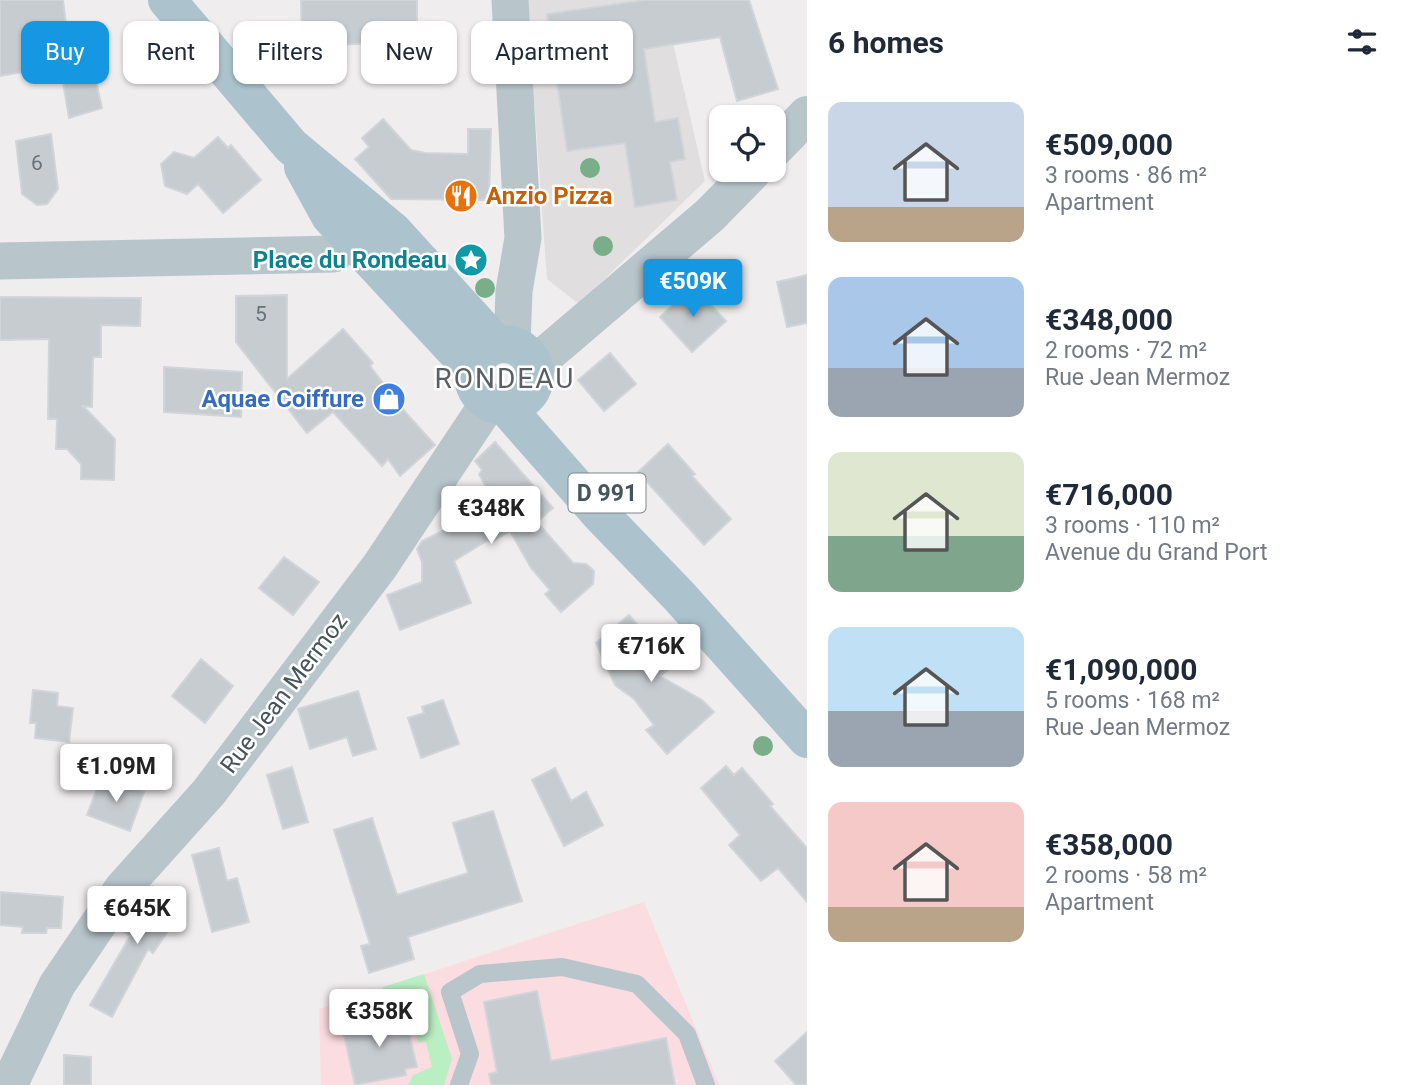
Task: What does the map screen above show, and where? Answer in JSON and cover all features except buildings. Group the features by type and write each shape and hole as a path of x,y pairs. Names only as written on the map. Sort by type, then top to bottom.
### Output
{"main road":[{"name":"D 991","path":"167,0 291,146 393,231 508,372 599,513 679,596 807,739"},
{"name":"D 991","path":"291,146 330,216 351,239 508,372"}],"street":[{"path":"508,372 514,291 523,238 510,0"},
{"path":"786,137 807,115"},
{"path":"508,372 581,324 710,215 742,182"},
{"path":"0,261 334,254 351,239"},
{"name":"Rue Jean Mermoz","path":"9,1085 57,985 122,889 209,792 364,587 508,372"}],"lane":[{"path":"351,239 393,231"},
{"path":"459,1085 470,1054 450,992 480,975 562,967 637,985 687,1034 706,1085"}],"shaded area":[{"path":"527,0 663,0 705,181 579,304 547,279 533,84 633,84 633,21 529,21"},
{"path":"644,902 719,1085 321,1085 319,1009"}],"green space":[{"path":"424,974 452,1059 444,1085 408,1085 413,1075 432,1067 426,1042 418,1042 410,1004 387,1006 383,987"}],"place":[{"name":"Anzio Pizza","path":"461,196"},
{"name":"Place du Rondeau","path":"471,260"},
{"name":"Aquae Coiffure","path":"389,399"}],"district":[{"name":"RONDEAU","path":"505,378"}]}
